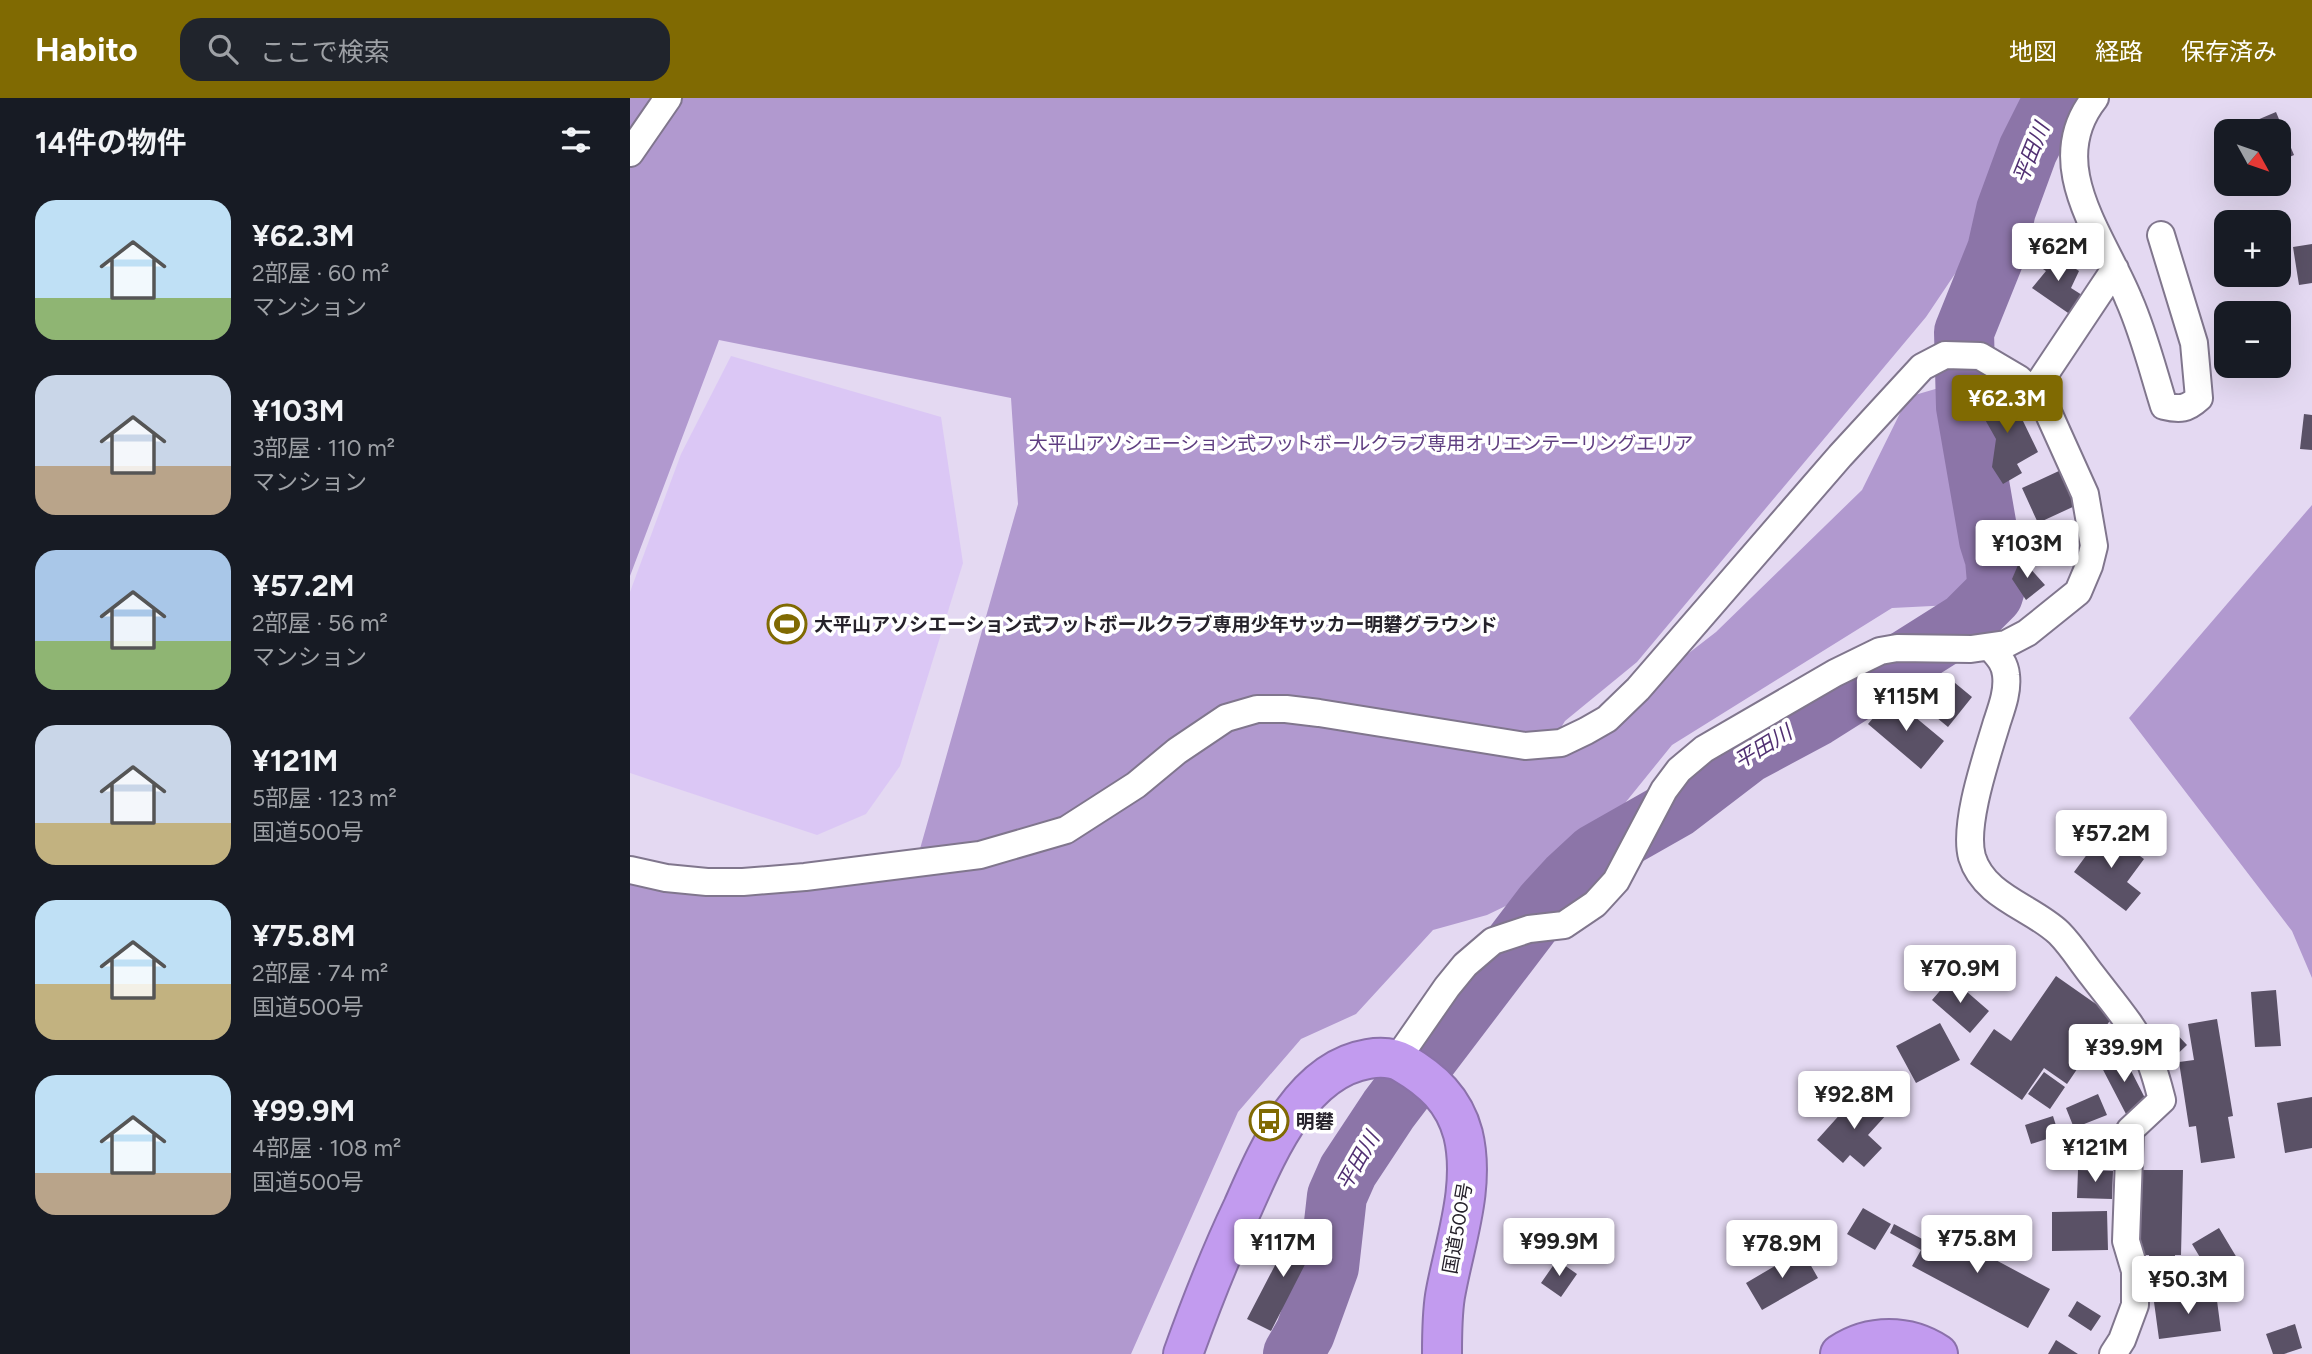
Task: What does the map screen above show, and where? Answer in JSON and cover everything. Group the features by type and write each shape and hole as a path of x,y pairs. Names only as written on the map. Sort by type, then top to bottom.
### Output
{"highway":[{"path":"1183,1354 1221,1254 1269,1149 1290,1117 1315,1087 1331,1073 1346,1065 1379,1057 1403,1063"},
{"name":"国道500号","path":"1403,1063 1443,1092 1463,1133 1467,1162 1465,1199 1444,1298 1442,1354"},
{"path":"1840,1354 1871,1339 1891,1338 1927,1346 1938,1354"}],"street":[{"path":"630,153 668,98"},
{"path":"2095,98 2080,121 2073,142 2073,166 2079,194 2131,302 2164,406 2179,410 2190,407 2199,398 2194,343 2161,235"},
{"path":"2033,392 2115,269"},
{"path":"630,870 666,878 743,882 980,855 1066,830 1136,785 1177,751 1226,718 1257,709 1286,709 1525,746 1562,743 1607,719 1638,689 1840,456 1922,367 1945,355 1980,356 2019,379 2048,412 2085,494 2094,546 2078,592 2061,608 2006,644 1991,648 1897,648 1880,651 1704,749 1679,770 1664,790 1616,881 1595,904 1564,925 1529,929 1493,941 1465,965 1447,986 1403,1063"},
{"path":"1991,648 2002,660 2006,674 2006,691 1973,813 1969,838 1973,859 1984,879 1998,894 2039,916 2062,936 2116,1007 2147,1054 2162,1100 2130,1130 2126,1241 2135,1271 2135,1305 2122,1340 2113,1354"}],"shaded area":[{"name":"大平山アソシエーション式フットボールクラブ専用少年サッカー明礬グラウンド","path":"731,356 941,417 963,563 900,766 866,814 817,835 630,773 630,592 681,454"}],"green space":[{"name":"大平山アソシエーション式フットボールクラブ専用オリエンテーリングエリア","path":"630,98 2073,98 1926,317 1637,662 1565,721 1544,755 1578,739 1716,632 1862,490 1908,397 1949,385 1951,447 1990,584 1952,605 1892,608 1672,745 1604,829 1583,838 1514,902 1487,915 1433,930 1356,1014 1301,1039 1238,1112 1131,1354 630,1354 630,879 685,893 775,892 912,877 1018,504 1011,398 719,340 630,576"},
{"path":"2312,505 2312,978 2292,931 2129,718"}],"building":[{"path":"2276,112 2279,119 2259,119"},
{"path":"2312,244 2312,283 2299,285 2293,247"},
{"path":"2052,253 2079,271 2071,288 2082,295 2071,315 2032,288 2046,271 2037,265"},
{"path":"1998,384 2023,421 2038,452 2017,464 2022,473 2003,484 1992,467 1996,439 1983,416 1985,395"},
{"path":"2304,414 2312,415 2312,450 2300,449"},
{"path":"2061,470 2077,505 2038,523 2022,488"},
{"path":"2061,526 2069,554 2038,564 2029,535"},
{"path":"2021,558 2045,585 2026,600 2012,579"},
{"path":"1949,678 1972,697 1948,727 1925,708"},
{"path":"1891,697 1944,741 1921,769 1868,724"},
{"path":"2105,830 2144,859 2127,882 2141,893 2126,911 2074,872"},
{"path":"2056,976 2113,1016 2067,1084 2044,1068 2022,1100 1970,1064 1994,1029 2011,1041"},
{"path":"1951,978 1989,1011 1970,1033 1932,1000"},
{"path":"2276,990 2281,1046 2255,1047 2251,992"},
{"path":"2217,1019 2233,1116 2228,1117 2235,1158 2201,1163 2196,1126 2189,1127 2179,1062 2194,1060 2188,1024"},
{"path":"1940,1023 1960,1060 1916,1083 1896,1046"},
{"path":"2169,1026 2187,1045 2169,1062 2151,1043"},
{"path":"2122,1053 2148,1104 2126,1114 2100,1064"},
{"path":"2044,1072 2065,1087 2050,1109 2028,1094"},
{"path":"1861,1091 1887,1114 1868,1135 1882,1148 1864,1167 1850,1155 1843,1163 1817,1140"},
{"path":"2098,1094 2107,1115 2074,1128 2066,1108"},
{"path":"2312,1097 2312,1148 2285,1153 2277,1103"},
{"path":"2053,1116 2059,1135 2031,1144 2025,1125"},
{"path":"2078,1170 2113,1171 2112,1199 2077,1198"},
{"path":"2136,1170 2183,1170 2181,1255 2175,1255 2174,1285 2148,1285 2149,1255 2134,1255"},
{"path":"1863,1208 1891,1224 1875,1250 1847,1234"},
{"path":"2107,1211 2108,1250 2052,1251 2052,1212"},
{"path":"1894,1224 1926,1241 1934,1227 2050,1289 2028,1328 1912,1266 1921,1250 1890,1233"},
{"path":"1295,1227 1318,1239 1271,1331 1247,1319"},
{"path":"2219,1228 2243,1268 2216,1284 2192,1244"},
{"path":"1802,1250 1818,1278 1762,1310 1746,1283"},
{"path":"1557,1260 1577,1274 1561,1297 1541,1283"},
{"path":"2216,1293 2221,1331 2159,1339 2154,1302"},
{"path":"2077,1301 2101,1316 2091,1331 2068,1316"},
{"path":"2295,1324 2302,1348 2284,1354 2273,1354 2266,1334"},
{"path":"2056,1340 2078,1354 2048,1354"}],"waterway":[{"name":"平田川","path":"1293,1354 1305,1333 1329,1267 1337,1196 1348,1171 1389,1109 1545,904 1568,879 1595,854 1676,808 1748,753 1817,716 1966,622 1993,595 1997,582 1995,559 1989,540 1966,407 1964,332 1997,250 2006,210 2028,150 2054,98"}],"place":[{"name":"大平山アソシエーション式フットボールクラブ専用少年サッカー明礬グラウンド","path":"787,624"},
{"name":"明礬","path":"1269,1121"}]}
